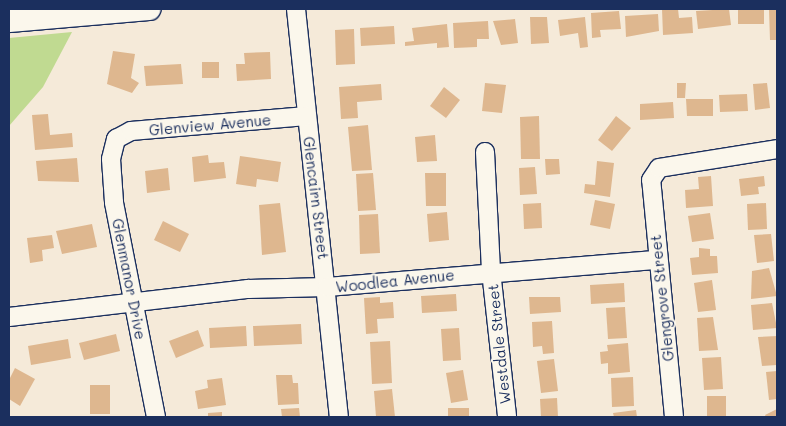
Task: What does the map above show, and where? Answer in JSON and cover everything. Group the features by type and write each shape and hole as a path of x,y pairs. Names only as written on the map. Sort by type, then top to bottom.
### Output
{"main road":[{"path":"9,21 149,9"}],"street":[{"name":"Glencairn Street","path":"296,9 306,116 327,287 339,417"},
{"name":"Glenview Avenue","path":"116,139 131,131 306,116"},
{"name":"Glenmanor Drive","path":"116,139 111,159 114,202 156,417"},
{"name":"Glengrove Street","path":"674,417 651,180 659,168 777,149"},
{"name":"Westdale Street","path":"485,152 491,271 508,417"},
{"name":"Woodlea Avenue","path":"9,317 133,306 248,290 327,287 491,271 658,260"}],"green space":[{"path":"72,32 43,87 9,126 9,38"}],"building":[{"path":"662,9 678,9 679,18 692,17 693,33 663,35"},
{"path":"729,9 731,25 698,29 696,11"},
{"path":"738,9 764,9 764,24 738,24"},
{"path":"769,9 777,9 777,40 770,40"},
{"path":"619,11 621,29 600,30 601,37 592,38 591,13"},
{"path":"658,14 659,31 626,37 625,16"},
{"path":"530,17 547,17 549,43 531,44"},
{"path":"585,17 588,47 580,48 578,33 560,36 558,20"},
{"path":"515,19 518,43 501,45 493,21"},
{"path":"488,21 489,39 477,39 477,47 454,48 453,23"},
{"path":"447,24 449,47 437,48 437,43 405,46 405,42 414,41 412,28"},
{"path":"394,26 395,44 361,46 360,28"},
{"path":"354,29 355,64 336,65 335,30"},
{"path":"113,51 135,54 131,78 139,83 132,93 107,84"},
{"path":"270,52 271,79 237,81 236,64 245,64 244,53"},
{"path":"202,62 219,62 219,78 202,78"},
{"path":"181,64 183,84 146,86 144,66"},
{"path":"485,83 506,85 502,113 482,111"},
{"path":"677,83 686,83 685,98 677,98"},
{"path":"767,83 770,108 755,110 753,84"},
{"path":"381,84 382,100 357,102 358,118 341,119 339,87"},
{"path":"444,87 460,100 446,118 430,106"},
{"path":"747,94 748,111 720,112 719,95"},
{"path":"686,99 713,99 713,116 687,116"},
{"path":"673,102 674,118 640,120 640,104"},
{"path":"48,114 50,135 72,133 73,147 35,150 32,115"},
{"path":"539,116 540,159 521,159 520,117"},
{"path":"616,116 631,128 612,151 598,140"},
{"path":"368,125 372,170 352,171 348,127"},
{"path":"435,135 437,161 417,162 415,137"},
{"path":"208,155 209,163 224,162 226,178 194,182 192,157"},
{"path":"240,156 281,162 278,182 257,179 256,187 236,184"},
{"path":"77,158 79,182 38,181 36,161"},
{"path":"545,159 559,159 560,174 546,175"},
{"path":"597,161 614,163 610,197 584,193 585,184 595,185"},
{"path":"535,167 537,194 520,195 519,168"},
{"path":"168,168 170,190 147,193 145,171"},
{"path":"373,173 376,210 358,211 356,174"},
{"path":"425,173 446,173 446,206 426,206"},
{"path":"711,176 713,206 686,208 685,190 699,189 698,177"},
{"path":"764,176 765,186 758,187 759,194 741,196 739,179"},
{"path":"595,200 615,204 610,229 590,225"},
{"path":"280,203 286,252 262,255 259,205"},
{"path":"541,203 542,228 524,229 523,204"},
{"path":"766,203 767,229 748,230 747,204"},
{"path":"447,212 449,240 429,242 427,214"},
{"path":"710,213 714,239 692,242 688,216"},
{"path":"378,214 380,253 360,254 359,215"},
{"path":"163,221 189,234 180,252 154,240"},
{"path":"92,224 97,247 62,254 56,231"},
{"path":"771,234 774,261 757,263 754,235"},
{"path":"52,235 54,248 42,250 43,261 30,263 27,238"},
{"path":"699,248 710,249 710,256 717,256 718,273 692,275 690,258 699,257"},
{"path":"769,268 777,296 751,299 752,271"},
{"path":"712,280 716,310 698,312 694,283"},
{"path":"624,283 625,302 591,304 590,285"},
{"path":"456,294 457,311 422,313 421,296"},
{"path":"380,297 380,303 393,302 394,318 377,319 378,333 366,334 364,298"},
{"path":"529,297 560,297 561,312 530,314"},
{"path":"772,303 777,328 753,330 751,305"},
{"path":"625,307 627,338 608,339 606,308"},
{"path":"713,317 718,350 699,351 697,318"},
{"path":"552,321 554,353 543,354 542,346 533,347 532,322"},
{"path":"301,324 302,344 254,346 253,326"},
{"path":"246,326 247,346 210,348 209,328"},
{"path":"459,328 461,360 443,361 441,329"},
{"path":"198,330 204,346 176,358 169,341"},
{"path":"116,334 120,351 84,360 79,343"},
{"path":"777,336 777,365 762,366 758,337"},
{"path":"68,339 71,358 31,365 28,346"},
{"path":"390,341 392,383 372,384 370,342"},
{"path":"628,343 630,372 608,374 608,363 601,364 600,352 608,351 607,345"},
{"path":"721,357 723,389 704,390 702,358"},
{"path":"554,359 558,391 541,393 537,361"},
{"path":"15,368 35,379 20,406 9,399 9,380"},
{"path":"463,370 468,400 451,403 446,373"},
{"path":"777,371 777,399 769,400 766,372"},
{"path":"276,375 292,375 293,383 298,383 299,404 278,405"},
{"path":"633,377 634,406 612,407 611,378"},
{"path":"222,378 226,405 198,409 195,391 208,388 207,380"},
{"path":"90,385 110,385 110,414 90,414"},
{"path":"392,389 395,417 376,417 374,391"},
{"path":"707,396 726,396 726,417 707,417"},
{"path":"557,398 558,417 541,417 540,399"},
{"path":"299,408 300,417 282,417 281,409"},
{"path":"448,408 469,408 469,417 448,417"},
{"path":"777,409 777,417 766,417 765,415"},
{"path":"636,410 637,417 614,417 613,413"},
{"path":"222,412 222,417 208,417 208,413"}]}
